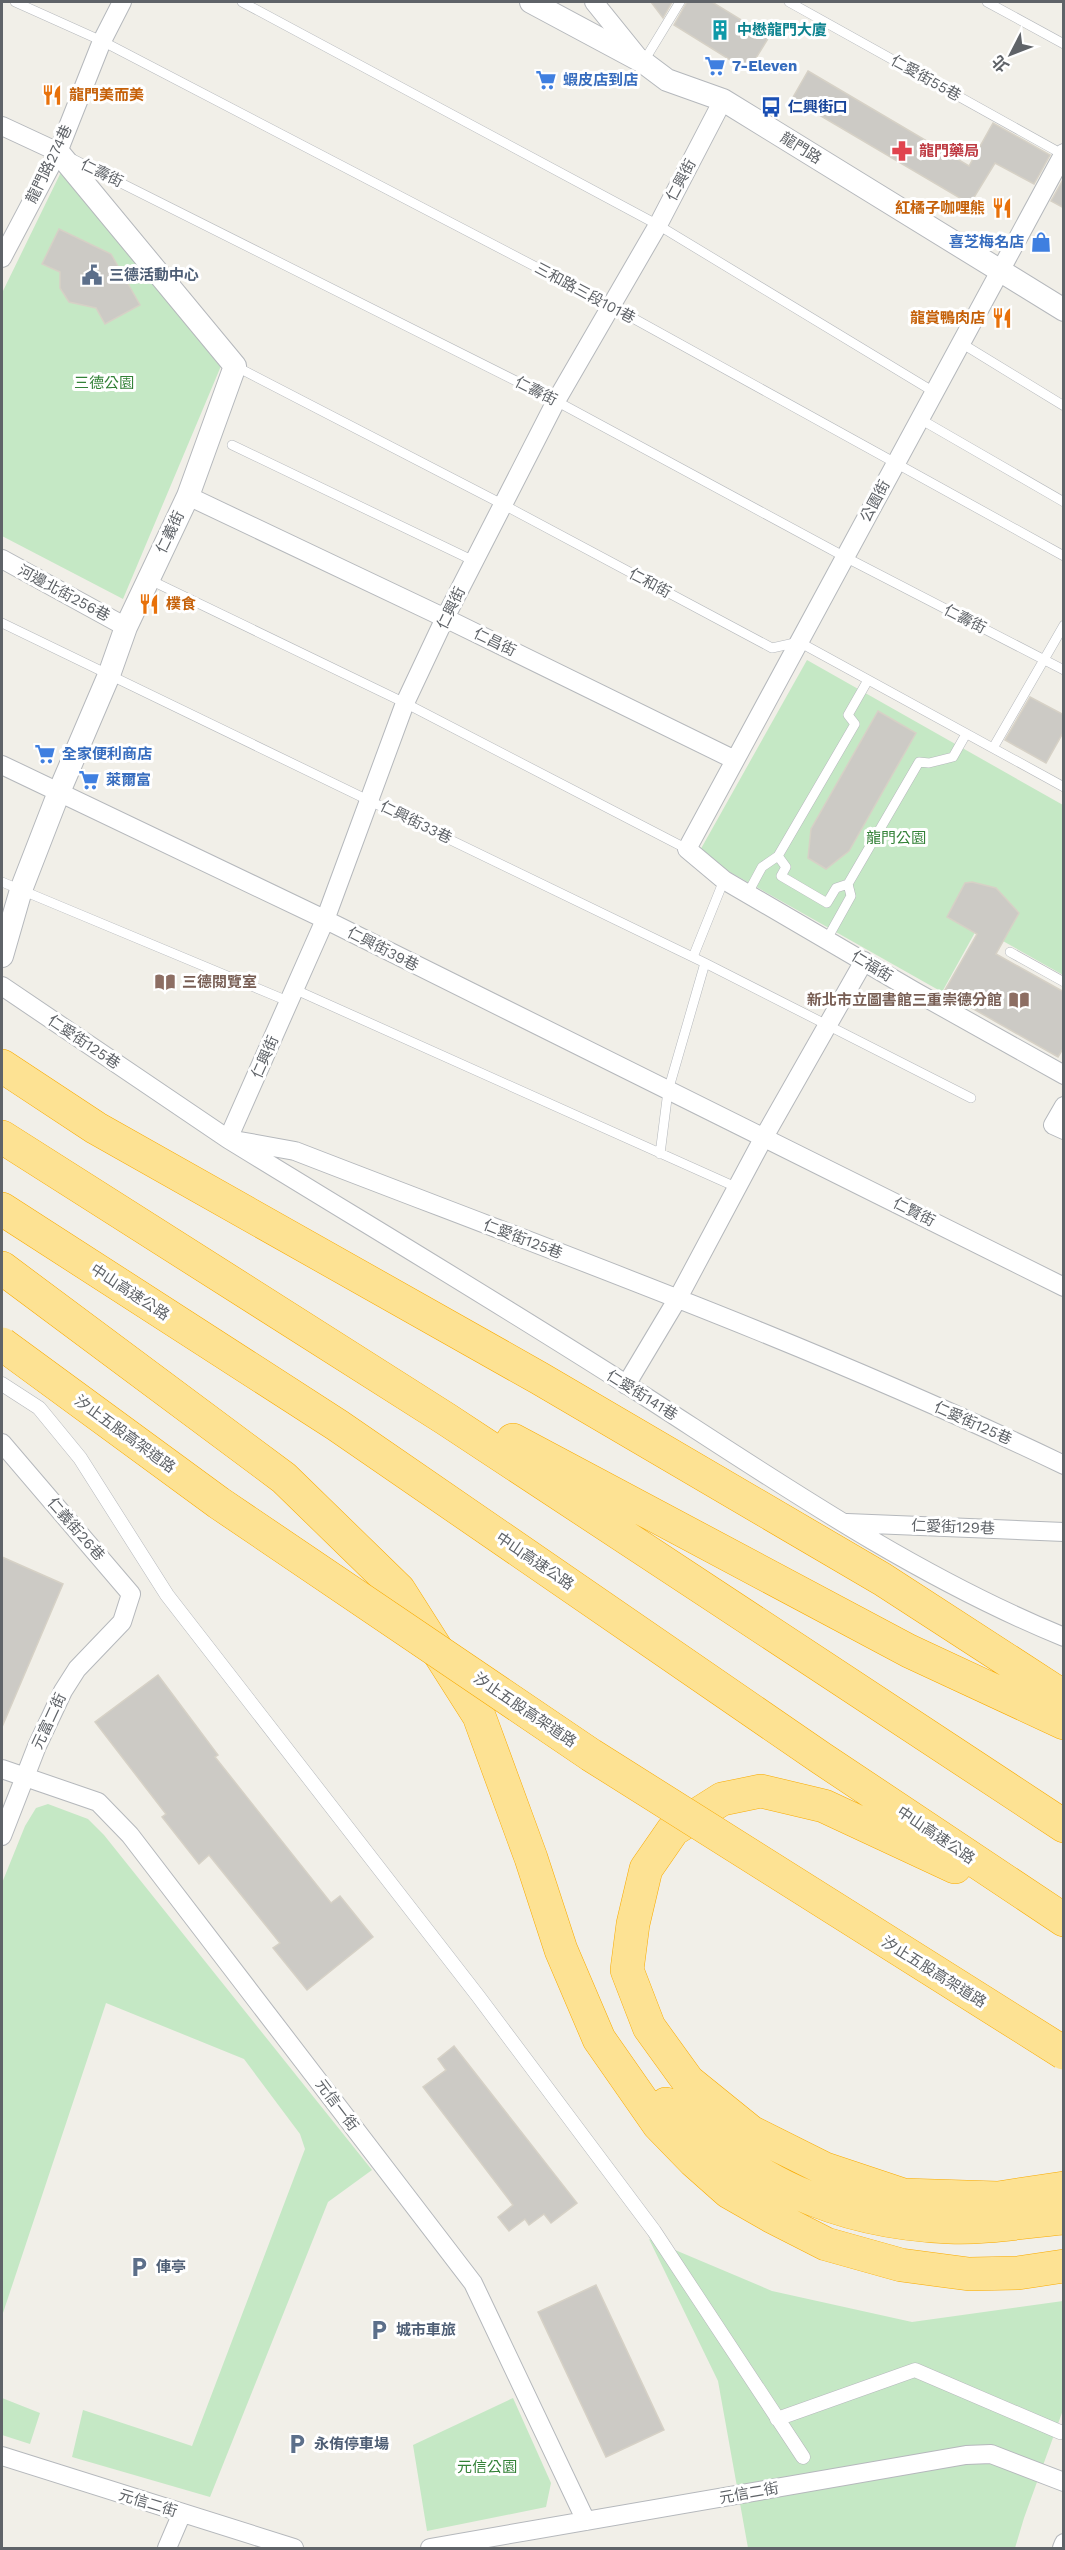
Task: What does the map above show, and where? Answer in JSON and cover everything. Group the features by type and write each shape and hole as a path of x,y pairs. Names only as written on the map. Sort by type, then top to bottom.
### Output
{"highway":[{"path":"2,1066 96,1128 539,1378 882,1579 1064,1697"},
{"path":"2,1137 446,1419 1064,1826"},
{"name":"中山高速公路","path":"3,1209 337,1425 1054,1914"},
{"path":"2,1268 284,1478 399,1590 479,1716 531,1858 561,1950 604,2047 659,2125 693,2161 729,2192 826,2244 901,2265 969,2274 1018,2273 1064,2266"},
{"path":"274,1310 663,1521 909,1651 1064,1723"},
{"name":"汐止五股高架道路","path":"2,1344 219,1503 581,1748 1064,2053"},
{"path":"1054,1914 824,1806 761,1791 722,1799 673,1830 646,1869 633,1924 627,1971 649,2027 688,2081 751,2132 825,2169 903,2195 998,2198 1064,2188"},
{"path":"583,2004 624,2061 666,2104 708,2141 766,2180 827,2206 895,2222 951,2227 1064,2218"}],"street":[{"name":"龍門路274巷","path":"3,252 58,152 102,41 122,2"},
{"name":"龍門路","path":"531,2 643,62 667,80 723,100 1064,310"},
{"path":"594,2 643,62"},
{"name":"仁興街","path":"228,1139 325,920 405,703 445,618 556,401 658,225 723,100"},
{"name":"仁壽街","path":"2,126 58,152"},
{"path":"58,152 235,366"},
{"name":"公園街","path":"687,849 1063,154"},
{"name":"仁義街","path":"2,956 11,886 59,792 109,675 126,627 188,496 235,366"},
{"name":"仁昌街","path":"188,496 445,618 735,760"},
{"name":"河邊北街256巷","path":"2,559 126,627"},
{"name":"仁興街39巷","path":"2,765 325,920 764,1137"},
{"name":"仁福街","path":"687,849 724,880 1064,1075"},
{"path":"626,1385 678,1298 764,1137 864,961"},
{"name":"仁愛街125巷","path":"2,986 228,1139 295,1151 678,1298 970,1420 1064,1465"},
{"path":"1058,1128 1064,1106"},
{"name":"仁賢街","path":"764,1137 1064,1287"},
{"name":"仁愛街141巷","path":"228,1139 626,1385 842,1523 1002,1612 1064,1637"},
{"path":"2,1384 39,1408 80,1458 167,1595 478,1996 654,2230 803,2457"},
{"name":"仁義街26巷","path":"2,1443 131,1594 122,1622"},
{"name":"仁愛街129巷","path":"842,1523 1064,1532"},
{"name":"元富二街","path":"2,1836 63,1691 77,1668 122,1622"},
{"name":"元信一街","path":"2,1769 25,1779 98,1802 130,1835 474,2283 586,2521"},
{"path":"777,2419 915,2370 1060,2432"},
{"name":"元信二街","path":"430,2548 966,2455 991,2454 1064,2482"},
{"name":"元信二街","path":"2,2456 294,2548"},
{"path":"167,2548 182,2513"},
{"path":"1062,2548 1064,2544"}],"lane":[{"name":"三和路三段101巷","path":"15,2 102,41 611,306 1064,556"},
{"path":"242,2 658,225 934,392"},
{"path":"643,62 680,2"},
{"name":"仁愛街55巷","path":"789,2 1063,154"},
{"path":"987,2 1064,44"},
{"name":"仁壽街","path":"58,152 556,401 846,557 1064,670"},
{"path":"961,343 1064,406"},
{"name":"仁和街","path":"235,366 502,504 772,648 799,642"},
{"path":"920,419 1064,502"},
{"path":"232,445 474,561"},
{"path":"148,579 405,703 687,849"},
{"name":"仁興街33巷","path":"2,623 693,957 971,1098"},
{"path":"993,748 1042,659 1064,625"},
{"path":"799,642 1064,787"},
{"path":"748,893 762,867 778,856 855,724 848,715 868,680"},
{"path":"778,856 786,867 781,876 827,903 836,888 848,884 919,762 929,763 953,757 966,734"},
{"path":"693,957 724,880"},
{"path":"826,939 851,897 848,884"},
{"path":"11,886 293,996 738,1188"},
{"path":"1010,952 1064,982"},
{"path":"660,1154 668,1091 705,963"}],"green space":[{"name":"三德公園","path":"63,168 221,366 123,599 2,536 2,293"},
{"name":"龍門公園","path":"807,660 1063,805 1063,975 978,927 942,992 698,854"},
{"path":"48,1804 88,1819 104,1835 372,2170 328,2202 210,2497 72,2457 83,2410 192,2446 305,2149 300,2134 244,2059 106,2003 2,2316 2,1883 25,1826 36,1808"},
{"path":"649,2239 772,2291 912,2322 1063,2301 1063,2410 1015,2548 748,2548 718,2381"},
{"path":"2,2398 40,2413 30,2444 2,2435"},
{"name":"元信公園","path":"513,2398 551,2483 546,2507 427,2531 413,2445"}],"building":[{"path":"651,2 672,2 663,18"},
{"name":"中懋龍門大廈","path":"687,2 712,2 769,37 748,71 674,25"},
{"path":"808,71 969,166 993,123 1050,155 1034,184 995,163 970,204 792,99"},
{"path":"1064,178 1064,208 1051,201"},
{"name":"三德活動中心","path":"59,229 111,254 140,305 105,324 96,308 69,302 60,288 60,272 42,264"},
{"path":"1030,697 1064,715 1064,731 1046,763 1005,740"},
{"path":"878,711 916,733 849,851 826,869 808,858 811,829"},
{"path":"972,882 996,888 1019,913 996,954 1064,992 1064,1047 1058,1057 970,1007 972,1005 945,990 977,934 947,917 965,883"},
{"path":"2,1557 63,1584 2,1727"},
{"path":"158,1675 218,1755 215,1757 331,1903 340,1896 373,1937 307,1990 273,1948 280,1943 209,1855 199,1864 162,1817 166,1814 95,1722"},
{"path":"454,2046 577,2203 551,2223 544,2214 529,2225 525,2219 509,2231 498,2217 513,2205 423,2087 446,2070 438,2059"},
{"path":"596,2285 664,2430 606,2457 538,2312"}],"place":[{"name":"中懋龍門大廈","path":"720,30"},
{"name":"7-Eleven","path":"715,66"},
{"name":"蝦皮店到店","path":"546,80"},
{"name":"龍門美而美","path":"52,95"},
{"name":"仁興街口","path":"771,107"},
{"name":"龍門藥局","path":"902,151"},
{"name":"紅橘子咖哩熊","path":"1002,208"},
{"name":"喜芝梅名店","path":"1041,242"},
{"name":"三德活動中心","path":"92,275"},
{"name":"龍賞鴨肉店","path":"1002,318"},
{"name":"樸食","path":"149,604"},
{"name":"全家便利商店","path":"45,754"},
{"name":"萊爾富","path":"89,780"},
{"name":"三德閱覽室","path":"165,982"},
{"name":"新北市立圖書館三重崇德分館","path":"1019,1000"},
{"name":"俥亭","path":"139,2267"},
{"name":"城市車旅","path":"379,2330"},
{"name":"永侑停車場","path":"297,2444"}]}
